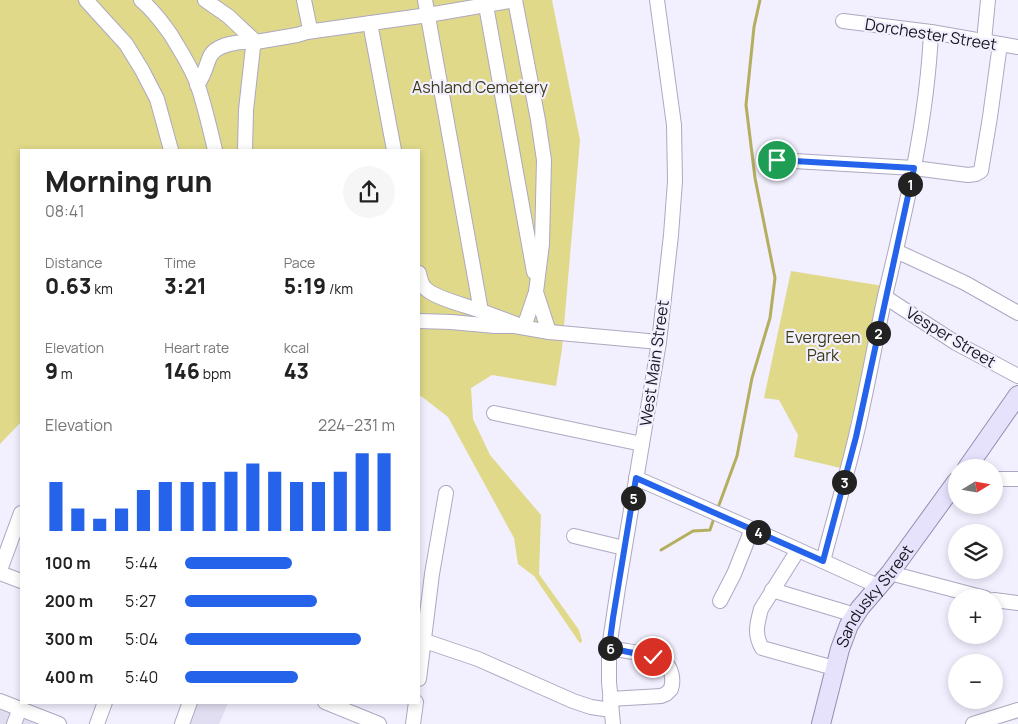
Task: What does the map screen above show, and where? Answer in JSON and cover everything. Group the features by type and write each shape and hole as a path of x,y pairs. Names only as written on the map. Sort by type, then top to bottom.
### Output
{"main road":[{"path":"974,459 1017,400"},
{"name":"Sandusky Street","path":"821,724 834,668 844,637 855,615 885,580 948,493"}],"street":[{"path":"86,0 126,44 142,70 157,99 172,149"},
{"path":"141,0 165,26 180,49 198,85 214,149"},
{"path":"205,0 228,16 256,42"},
{"path":"304,0 310,29 307,32"},
{"path":"425,0 481,311"},
{"path":"198,85 202,80 209,58 215,49 224,45 248,41 256,42 307,32 428,15 485,2 516,0 538,120 544,176 542,244 536,289 524,327"},
{"name":"West Main Street","path":"612,711 609,648 659,342 675,181 674,125 657,0"},
{"path":"984,41 988,0"},
{"path":"485,2 536,289 549,332"},
{"name":"Dorchester Street","path":"843,21 931,32 1018,48"},
{"path":"370,23 394,149"},
{"path":"823,561 856,437 914,168 926,95 931,32"},
{"path":"245,149 246,110 252,47 256,42"},
{"path":"777,160 914,168 968,175 976,174 981,171 1000,44"},
{"path":"896,251 965,283 1018,313"},
{"path":"420,276 425,288 430,292 524,327"},
{"name":"Vesper Street","path":"885,297 956,343 1018,376"},
{"path":"420,321 515,326 549,332 659,342"},
{"path":"494,413 642,444"},
{"path":"636,478 823,561 885,580 948,591"},
{"path":"1003,478 1018,479"},
{"path":"420,660 421,640 446,493"},
{"path":"20,516 0,571 20,581"},
{"path":"720,601 734,574 752,529"},
{"path":"574,536 624,548"},
{"path":"798,550 761,608 757,636 762,648 834,668"},
{"path":"420,569 432,574"},
{"path":"772,590 855,615"},
{"path":"1003,601 1018,603"},
{"path":"421,640 478,659 591,707 612,711 661,696 671,689 673,679 670,670 663,661 609,648"},
{"path":"0,701 59,724"},
{"path":"97,724 104,704"},
{"path":"182,724 189,704"},
{"path":"330,704 379,724"},
{"path":"413,724 416,704"},
{"path":"14,724 20,708"},
{"path":"973,724 1018,710"}],"shaded area":[{"path":"0,699 65,724 0,724"},
{"path":"192,704 228,704 219,724 184,724"}],"green space":[{"name":"Ashland Cemetery","path":"0,0 552,0 580,140 562,349 556,386 492,375 471,388 473,419 490,455 541,515 539,574 579,630 581,643 534,576 518,564 514,538 448,417 420,397 420,149 20,149 20,423 0,444"},
{"name":"Evergreen Park","path":"791,271 883,286 845,469 794,457 798,435 779,400 764,398"}],"waterway":[{"path":"719,505 737,456 752,378 770,318 775,278 755,178 746,105 754,27 760,0"},
{"path":"661,550 693,531 710,530 713,521"}],"route":[{"path":"653,657 609,648 636,478 823,561 856,437 914,168 777,160"}]}
